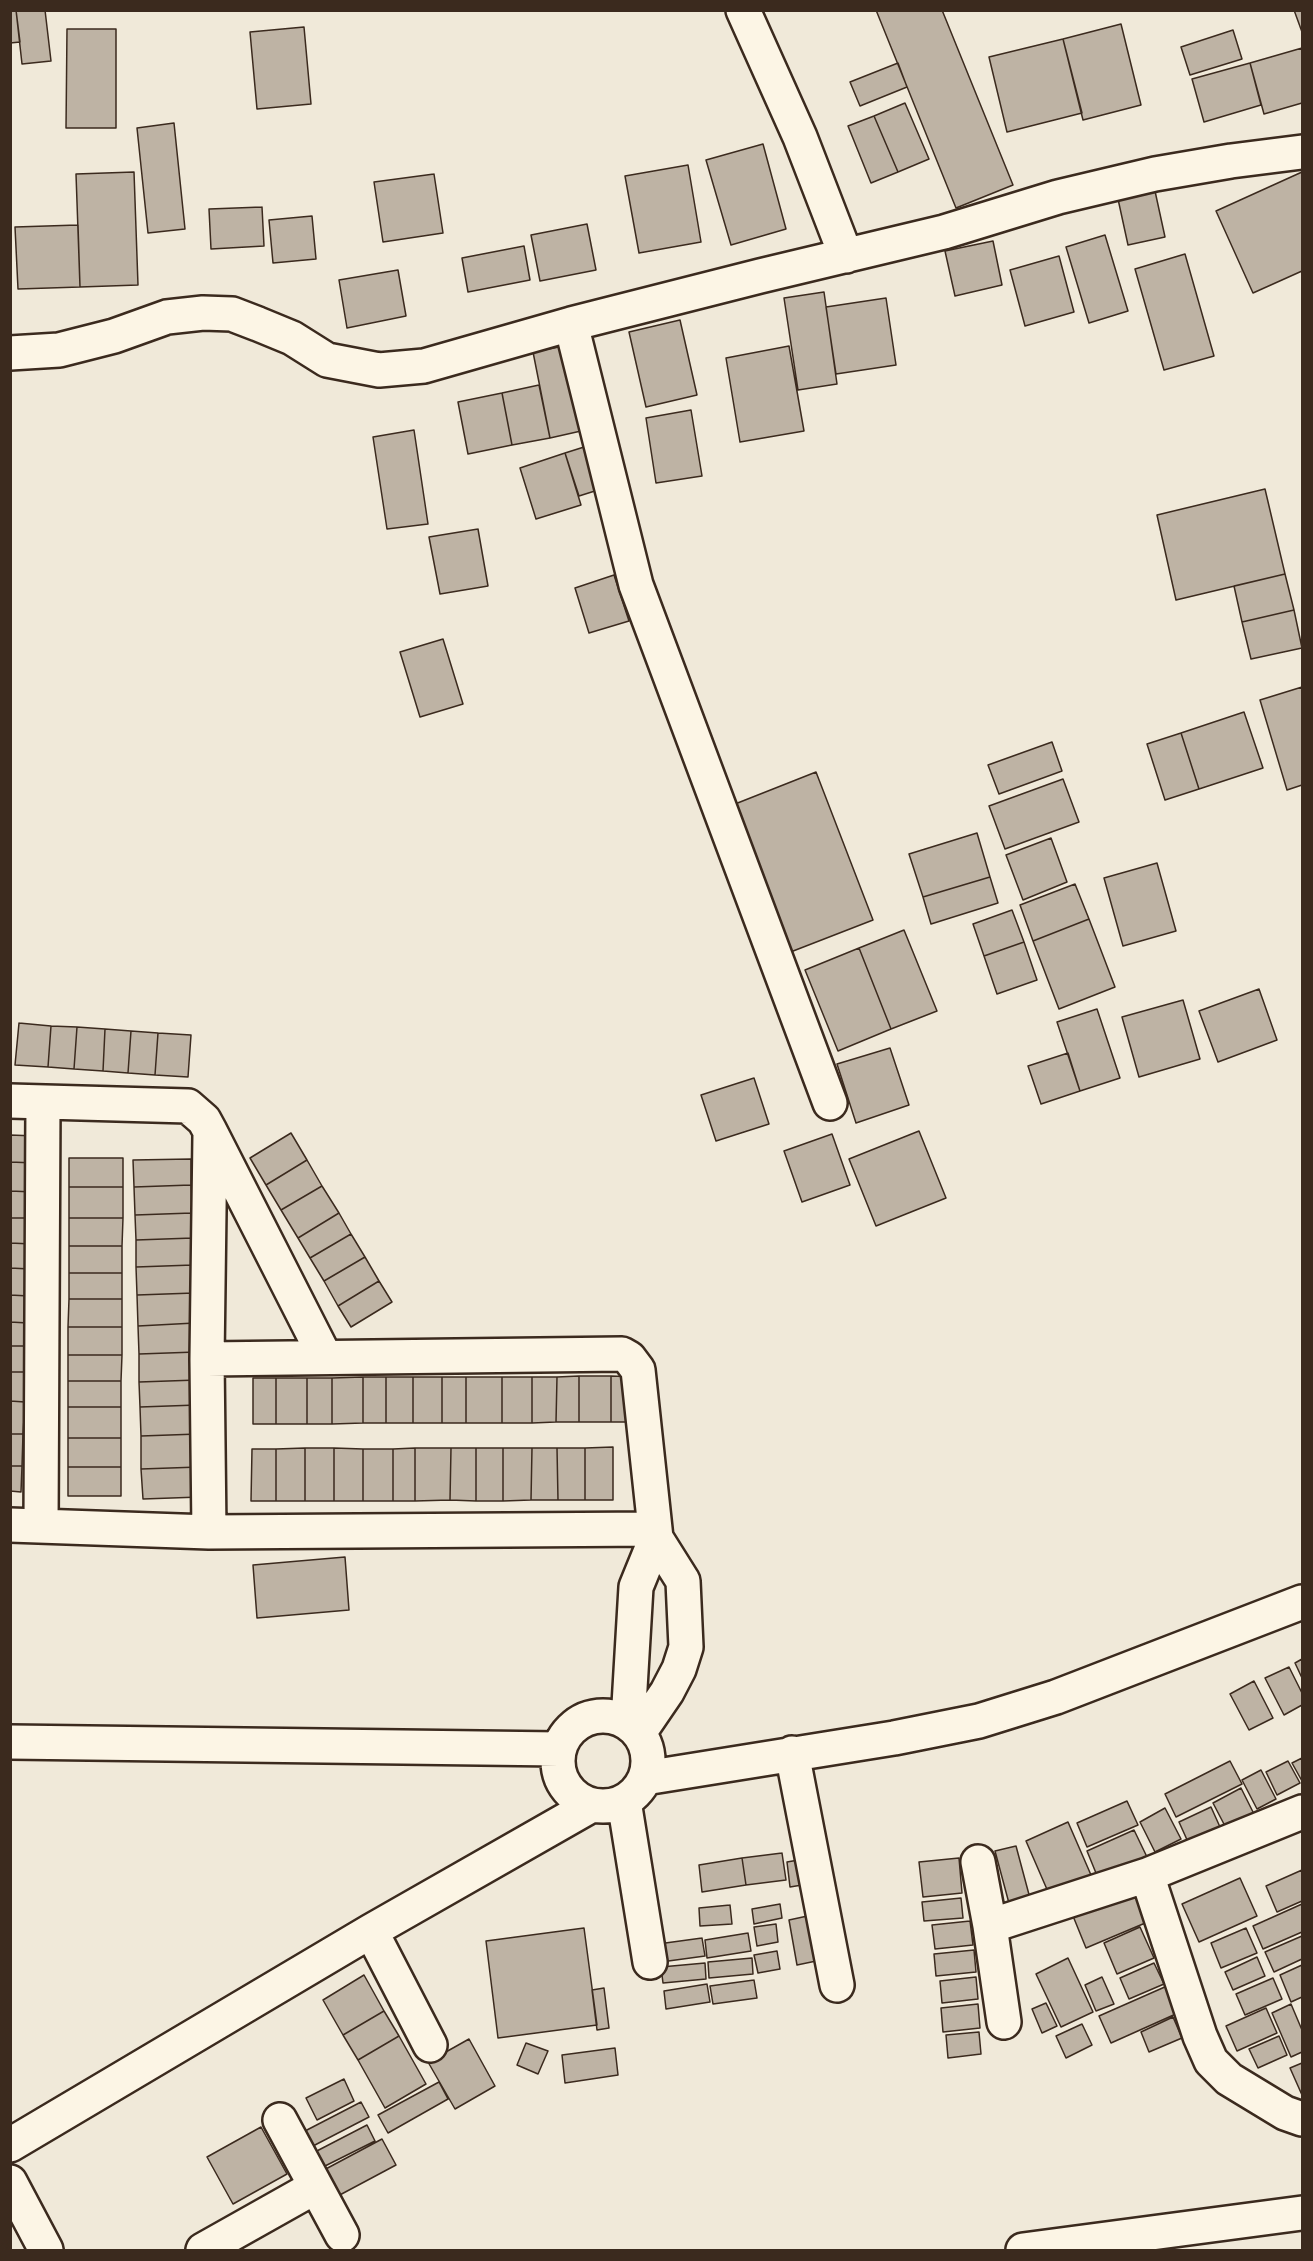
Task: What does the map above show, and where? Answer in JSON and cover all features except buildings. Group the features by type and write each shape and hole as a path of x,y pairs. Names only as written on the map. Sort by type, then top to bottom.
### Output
{"street":[{"path":"743,10 800,137 846,256"},
{"path":"10,353 59,350 114,336 167,317 203,313 232,314 292,338 327,360 379,370 424,366 571,324 944,232 1058,197 1155,174 1302,152"},
{"path":"571,324 636,585 830,1104"},
{"path":"10,1101 188,1106 204,1120 325,1357"},
{"path":"43,1102 26,1525 209,1532 656,1534"},
{"path":"209,1532 207,1359 210,1131"},
{"path":"207,1359 622,1354 634,1363 638,1370 656,1534 683,1581 686,1647 679,1669 667,1692 634,1728"},
{"path":"10,2145 371,1930 620,1795 648,1763 634,1728 636,1587 656,1534"},
{"path":"634,1728 614,1716 597,1715 582,1720 570,1730 559,1749 559,1774 567,1789 578,1799 620,1795 792,1753 894,1738 979,1721 1056,1698 1302,1602"},
{"path":"10,1742 559,1749"},
{"path":"792,1753 837,1985"},
{"path":"620,1795 650,1962"},
{"path":"990,1926 1299,1822"},
{"path":"978,1862 1004,2022"},
{"path":"1147,1875 1200,2036 1211,2061 1228,2079 1285,2113 1302,2119"},
{"path":"371,1930 430,2045"},
{"path":"280,2120 342,2235"},
{"path":"10,2182 46,2250"},
{"path":"203,2250 315,2187"},
{"path":"1023,2250 1302,2213"}]}
